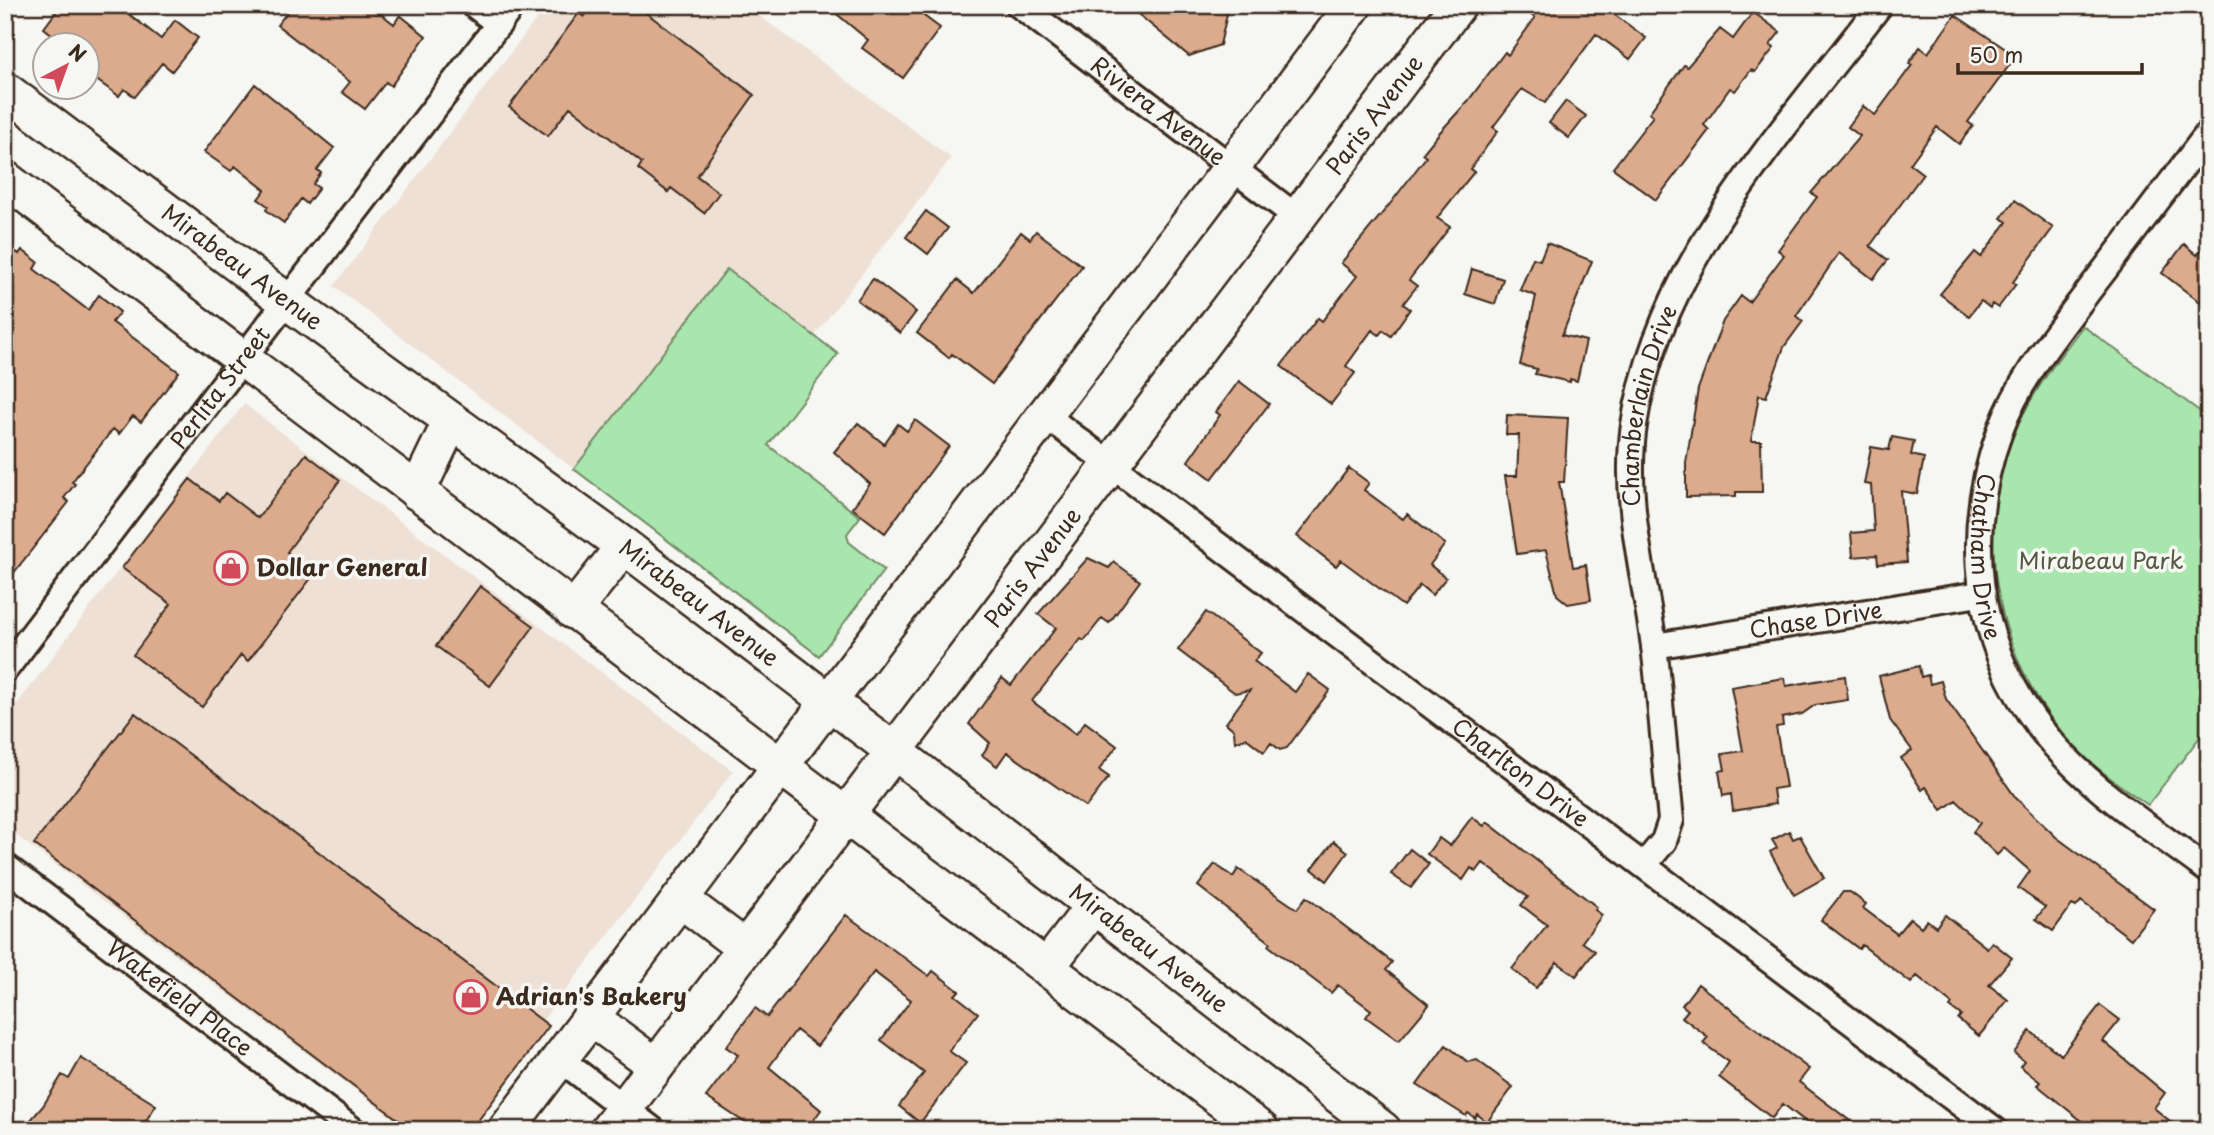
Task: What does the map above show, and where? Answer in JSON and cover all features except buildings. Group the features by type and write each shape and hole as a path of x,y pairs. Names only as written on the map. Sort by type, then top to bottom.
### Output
{"street":[{"path":"474,5 506,15"},
{"name":"Riviera Avenue","path":"1019,5 1298,218"},
{"path":"506,1130 1354,5"},
{"name":"Paris Avenue","path":"616,1119 1458,5"},
{"name":"Chamberlain Drive","path":"1645,864 1664,841 1671,820 1654,646 1631,505 1634,427 1649,357 1682,282 1718,218 1880,5"},
{"name":"Perlita Street","path":"5,670 285,300 506,15"},
{"name":"Mirabeau Avenue","path":"5,90 285,300 624,546 894,751 1383,1130"},
{"name":"Chatham Drive","path":"2209,132 2057,333 2018,391 2000,431 1986,482 1979,526 1980,594 1996,649 2040,728 2067,758 2116,802 2209,871"},
{"path":"7,185 241,358 1261,1130"},
{"name":"Charlton Drive","path":"1045,415 1645,864 1994,1130"},
{"path":"417,492 451,421"},
{"path":"573,611 624,546"},
{"name":"Chase Drive","path":"1654,646 1980,594"},
{"name":"Wakefield Place","path":"5,866 353,1130"},
{"path":"680,899 745,948"},
{"path":"1046,967 1094,905"},
{"path":"590,1017 656,1066"},
{"path":"560,1059 616,1119 653,1130"}],"shaded area":[{"path":"547,5 745,5 951,158 815,335 727,269 574,469 334,286"},
{"path":"244,404 733,771 459,1130 409,1130 5,827 5,720"}],"green space":[{"path":"727,269 838,354 768,445 860,517 847,534 849,542 884,570 819,656 574,469"},
{"name":"Mirabeau Park","path":"2083,326 2209,418 2209,725 2148,805 2081,753 2052,719 2028,682 2011,641 1999,598 1994,553 1995,509 2004,465 2019,423 2033,397"}],"place":[{"name":"Dollar General","path":"231,568"},
{"name":"Adrian's Bakery","path":"471,997"}]}
